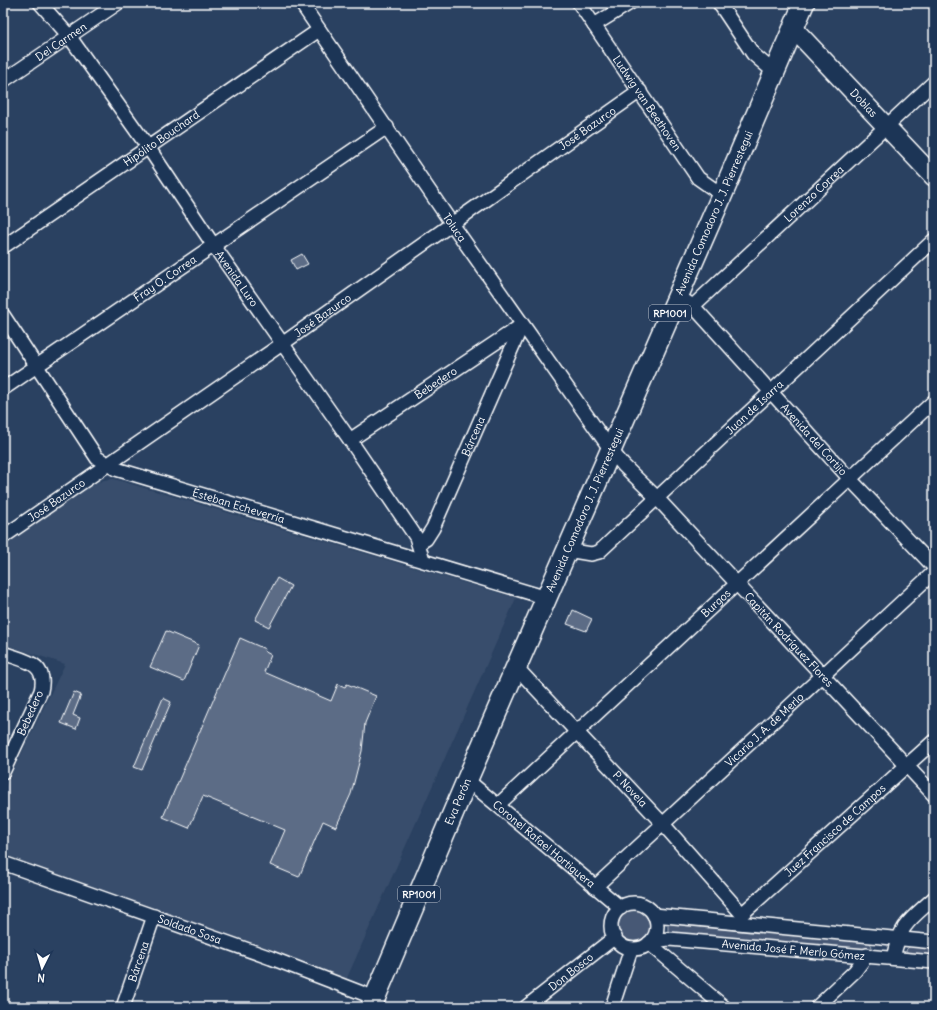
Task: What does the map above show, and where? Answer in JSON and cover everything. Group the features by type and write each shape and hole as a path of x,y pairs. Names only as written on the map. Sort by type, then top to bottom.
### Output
{"main road":[{"name":"Avenida Comodoro J. J. Pierrestegui","path":"547,598 611,450 685,301 722,195 804,3"},
{"name":"Eva Perón","path":"373,1002 466,780 547,598"}],"street":[{"name":"Avenida Luro","path":"40,3 69,36 148,147 214,246 350,440 418,543 423,560"},
{"name":"Del Carmen","path":"3,81 118,3"},
{"name":"Toluca","path":"301,3 387,126 452,224 522,325 611,450"},
{"name":"Ludwig van Beethoven","path":"579,3 698,178 722,195"},
{"path":"594,25 630,3"},
{"path":"719,3 753,54 774,72"},
{"name":"Doblas","path":"794,28 934,177"},
{"name":"Hipólito Bouchard","path":"3,247 319,30"},
{"name":"Lorenzo Correa","path":"685,301 934,82"},
{"name":"José Bazurco","path":"3,536 282,344 640,91"},
{"name":"Fray O. Correa","path":"3,390 387,126"},
{"name":"Juan de Isarra","path":"567,550 591,554 599,552 656,497 934,240"},
{"name":"Avenida del Cortijo","path":"685,301 771,391 849,478 934,567"},
{"name":"Esteban Echeverría","path":"3,315 97,458 106,465 547,598"},
{"name":"Bebedero","path":"350,440 522,325"},
{"name":"Bárcena","path":"418,543 426,538 433,528 522,325"},
{"name":"Burgos","path":"498,805 738,584 849,478 934,401"},
{"name":"Capitán Rodríguez Flores","path":"611,450 623,465 656,497 738,584 934,795"},
{"name":"Vicario J. A. de Merlo","path":"595,887 662,823 934,572"},
{"name":"Bebedero","path":"3,653 31,663 43,674 44,681 41,691 3,772"},
{"name":"P. Novela","path":"516,667 662,823 742,919"},
{"name":"Juez Francisco de Campos","path":"742,919 934,741"},
{"name":"Coronel Rafael Hortiguera","path":"466,780 621,908"},
{"name":"Soldado Sosa","path":"3,863 271,958 373,1002"},
{"path":"894,958 898,938 904,926 934,898"},
{"path":"639,904 650,910 654,915 657,928 651,942 644,947 631,949 621,944 615,937 612,926 613,920 621,908 626,905 639,904"},
{"name":"Avenida José F. Merlo Gómez","path":"654,915 742,919 934,942"},
{"name":"Bárcena","path":"123,1007 154,916"},
{"name":"Don Bosco","path":"526,1007 615,937"},
{"name":"Avenida José F. Merlo Gómez","path":"651,942 668,939 934,962"},
{"path":"651,942 724,1007"},
{"path":"612,1007 631,949"},
{"path":"817,1007 855,971 867,956"}],"shaded area":[{"path":"114,479 516,598 346,980 3,858 3,792 65,664 3,644 3,544 94,484 104,480"},
{"path":"631,907 637,907 646,912 650,918 650,930 646,936 637,941 631,941 622,936 617,927 617,921 622,912"},
{"path":"668,923 869,942 872,946 869,951 668,933"},
{"path":"910,946 934,948 934,957 909,955 906,950"}],"building":[{"path":"302,254 308,264 296,270 291,260"},
{"path":"277,578 291,586 269,627 255,620"},
{"path":"573,610 592,619 586,631 567,624"},
{"path":"166,631 199,645 184,681 150,667"},
{"path":"240,638 265,649 264,651 271,655 264,672 331,701 338,684 345,687 347,684 376,696 365,723 362,751 351,794 336,827 323,821 299,877 270,865 285,830 203,796 189,828 163,817"},
{"path":"74,692 81,695 73,715 80,718 76,729 61,723"},
{"path":"163,698 171,702 142,770 134,767"}]}
